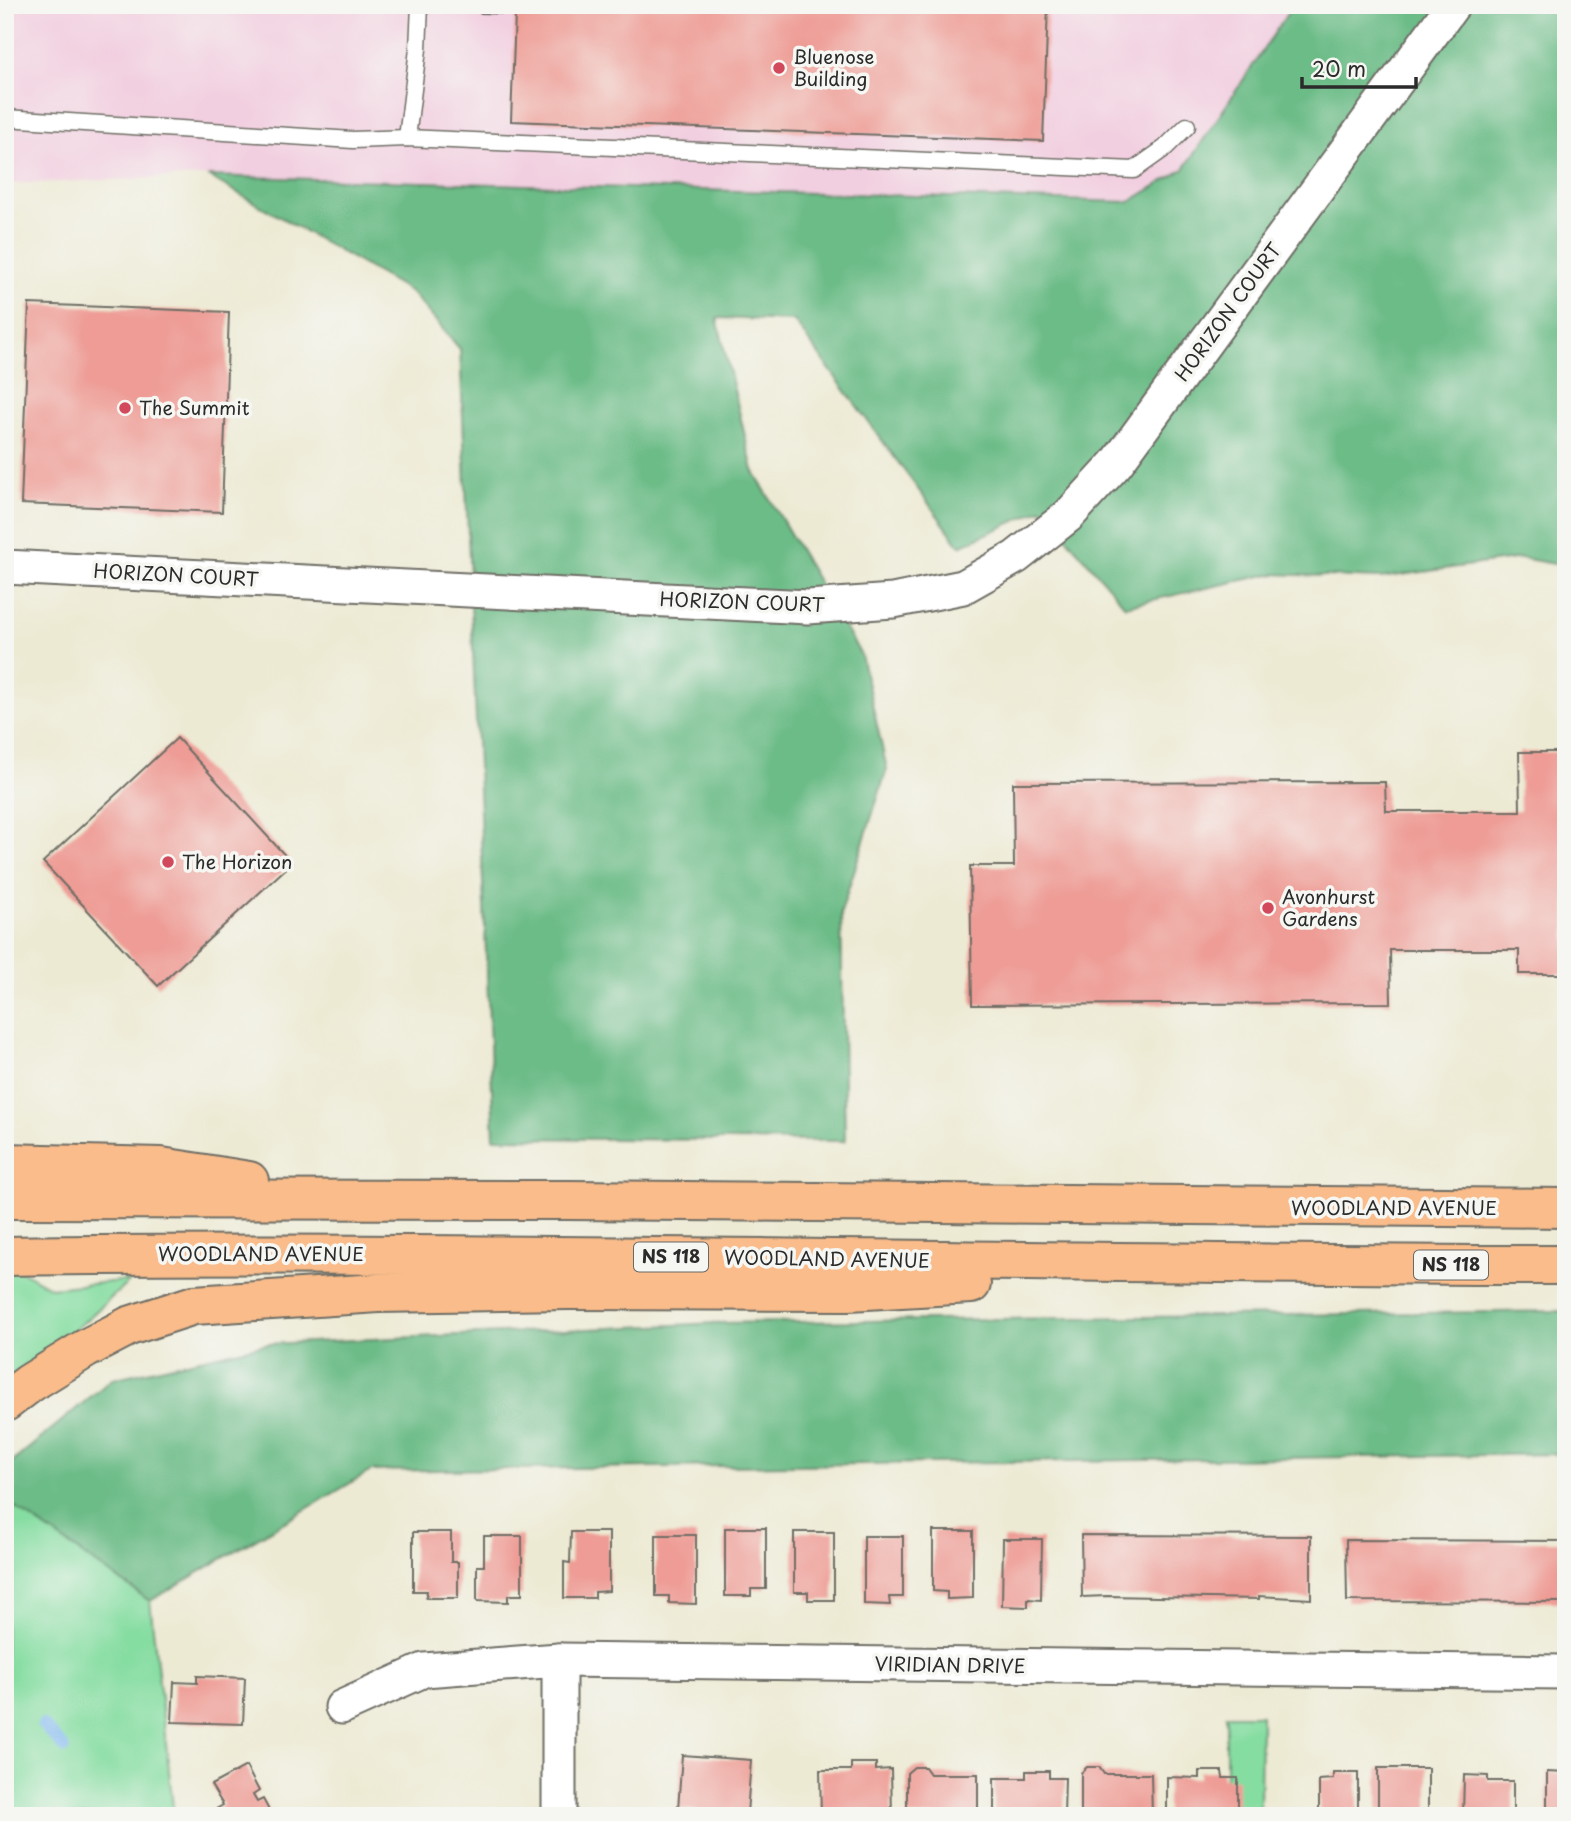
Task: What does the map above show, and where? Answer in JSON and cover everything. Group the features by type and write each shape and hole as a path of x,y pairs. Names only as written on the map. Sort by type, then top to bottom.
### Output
{"highway":[{"path":"5,1163 162,1167 368,1200"},
{"name":"WOODLAND AVENUE","path":"5,1199 1566,1209"},
{"name":"WOODLAND AVENUE","path":"5,1256 372,1254 1337,1265 1566,1265"},
{"path":"5,1402 30,1383 129,1326 194,1305 391,1292 849,1291 1337,1265"}],"street":[{"name":"HORIZON COURT","path":"5,567 808,607 893,601 963,587 1016,557 1068,516 1115,464 1453,5"},
{"name":"VIRIDIAN DRIVE","path":"342,1707 424,1670 559,1660 1566,1672"},
{"path":"559,1660 559,1816"}],"lane":[{"path":"407,138 418,49 420,5"},
{"path":"5,118 353,141 407,138 1134,170 1166,148 1187,126"}],"shaded area":[{"path":"5,5 1293,5 1184,169 1129,202 208,176 5,184"}],"green space":[{"path":"1293,5 1566,5 1566,566 1521,558 1380,578 1270,574 1125,606 1042,509 960,546 794,321 717,318 753,470 861,655 887,769 841,912 845,1141 494,1138 460,349 411,292 208,176 1129,202 1184,169"},
{"path":"5,1262 51,1288 131,1280 5,1392"},
{"path":"1566,1311 1566,1454 371,1471 150,1601 5,1500 5,1468 112,1379 266,1344 717,1323"},
{"path":"5,1500 150,1601 174,1816 5,1816"},
{"path":"1226,1715 1261,1715 1260,1816 1226,1816"}],"building":[{"name":"Bluenose Building","path":"479,5 1048,5 1043,141 511,121 515,14 479,13"},
{"name":"The Summit","path":"29,304 229,312 222,512 21,504"},
{"name":"The Horizon","path":"177,738 292,863 158,986 43,862"},
{"name":"Avonhurst Gardens","path":"1519,752 1566,752 1566,974 1519,974 1519,950 1390,950 1391,1003 972,1005 970,866 1014,866 1013,783 1385,782 1386,811 1520,811"},
{"path":"725,1528 766,1528 766,1589 751,1589 751,1596 725,1596"},
{"path":"933,1531 973,1531 973,1598 947,1599 947,1592 933,1591"},
{"path":"413,1532 451,1532 451,1562 458,1562 458,1598 426,1598 427,1591 413,1591"},
{"path":"571,1532 609,1532 609,1591 595,1592 595,1598 564,1598 564,1562 570,1563"},
{"path":"794,1532 834,1532 834,1600 808,1600 808,1592 794,1592"},
{"path":"656,1535 696,1535 696,1604 669,1603 669,1596 656,1596"},
{"path":"1081,1535 1311,1536 1311,1599 1259,1596 1259,1599 1082,1597"},
{"path":"484,1536 522,1536 522,1595 508,1595 508,1602 477,1601 477,1566 484,1566"},
{"path":"864,1536 903,1536 903,1597 889,1597 890,1605 864,1604"},
{"path":"1003,1539 1042,1539 1041,1600 1028,1599 1028,1607 1002,1606"},
{"path":"1346,1540 1566,1541 1566,1602 1347,1601"},
{"path":"197,1676 245,1678 243,1724 172,1722 174,1682 197,1683"},
{"path":"682,1755 751,1760 747,1814 678,1809"},
{"path":"851,1763 876,1763 876,1770 891,1769 892,1816 821,1816 820,1770 851,1770"},
{"path":"246,1766 259,1791 253,1795 257,1802 263,1799 272,1816 204,1816 223,1805 211,1785"},
{"path":"914,1767 925,1767 930,1774 978,1774 978,1816 907,1816 907,1773"},
{"path":"1087,1767 1099,1767 1104,1774 1151,1774 1152,1816 1081,1816 1081,1773"},
{"path":"1378,1768 1428,1768 1428,1816 1378,1816"},
{"path":"1026,1771 1049,1771 1049,1778 1065,1778 1064,1816 994,1816 994,1778 1026,1778"},
{"path":"1199,1771 1222,1771 1223,1778 1238,1778 1238,1816 1167,1816 1167,1777 1199,1778"},
{"path":"1547,1772 1566,1773 1566,1816 1547,1816"},
{"path":"1333,1773 1358,1773 1358,1816 1319,1816 1319,1780 1333,1779"},
{"path":"1464,1775 1488,1776 1488,1781 1513,1781 1513,1816 1463,1816"}],"waterway":[{"path":"43,1725 64,1748"}],"place":[{"name":"Bluenose Building","path":"779,68"},
{"name":"The Summit","path":"125,408"},
{"name":"The Horizon","path":"168,862"},
{"name":"Avonhurst Gardens","path":"1268,908"}]}
